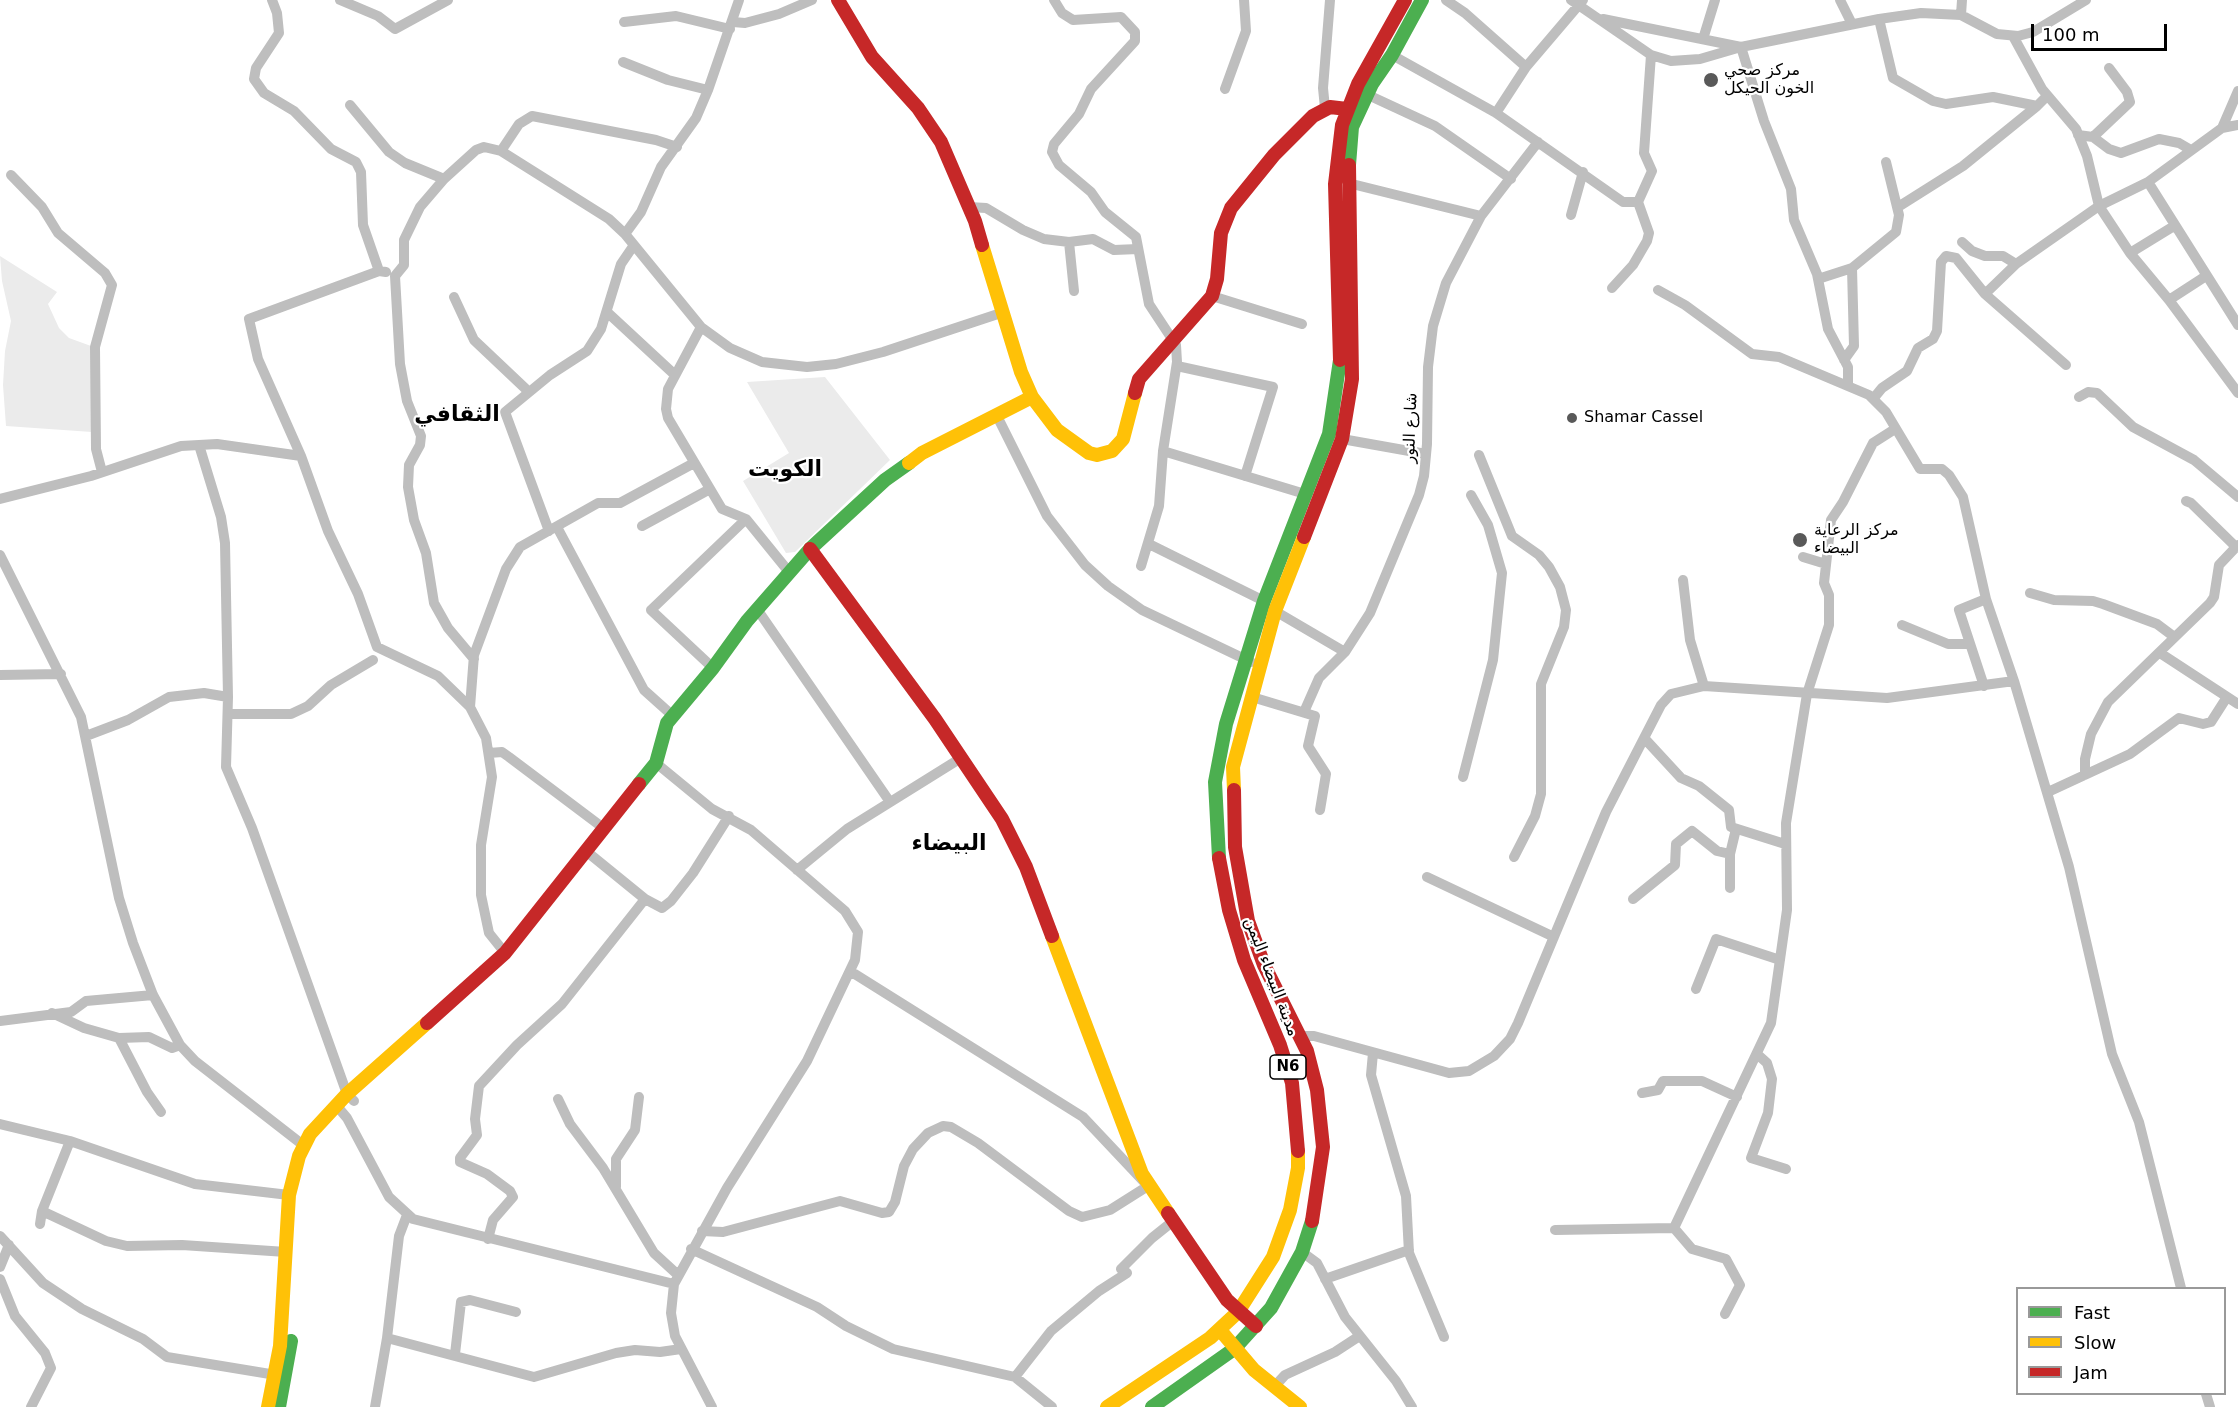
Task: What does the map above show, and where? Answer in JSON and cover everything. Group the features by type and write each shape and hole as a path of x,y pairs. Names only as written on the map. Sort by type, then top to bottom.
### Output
{"main road":[{"path":"838,0 872,57 935,131 969,207 1032,397 1057,430 1080,449 1097,454 1112,451 1123,439 1139,379 1212,297 1218,279 1221,233 1231,207 1286,142 1313,116 1325,108 1347,110"},
{"path":"1253,663 1264,601 1329,434 1340,360 1335,184 1338,138 1347,110 1406,0"},
{"path":"1253,663 1342,439 1352,379 1348,183 1352,127 1366,94 1392,55 1422,0"},
{"path":"268,1407 280,1346 289,1195 303,1145 351,1098 495,972 505,953 602,827 656,763 660,757 664,730 673,716 713,668 757,609 810,549 885,480 922,453 1032,397"},
{"path":"810,549 961,758 1002,819 1026,867 1148,1186 1227,1300 1256,1326"},
{"name":"مدينة البيضاء اليمن","path":"1159,1405 1234,1349 1256,1326 1281,1293 1302,1252 1315,1212 1323,1147 1317,1090 1311,1062 1271,981 1253,936 1237,865 1232,824 1233,767 1252,697 1253,663"},
{"name":"مدينة البيضاء اليمن","path":"1107,1407 1220,1330 1238,1312 1273,1257 1295,1189 1298,1144 1292,1083 1280,1045 1234,930 1224,891 1217,843 1217,765 1226,724 1253,663"},
{"path":"1280,1045 1300,1036"},
{"path":"279,1407 290,1349 298,1197 312,1150 340,1109"},
{"path":"1220,1330 1234,1349 1274,1387 1300,1407"}],"street":[{"path":"272,0 277,13 279,33 256,68 254,79 270,98 294,111 331,149 356,162 361,172 363,225 379,271"},
{"path":"340,0 378,15 395,29 448,0"},
{"path":"625,234 641,212 657,173 696,118 732,26 739,0"},
{"path":"624,22 676,16 732,26 779,14 812,0"},
{"path":"1054,0 1062,13 1070,18 1121,17 1135,32 1135,41 1091,89 1079,114 1054,144 1052,152 1059,165 1092,192 1105,212 1132,232 1138,243 1151,310 1173,339 1178,354 1163,452 1159,506 1141,566"},
{"path":"1225,89 1246,31 1245,0"},
{"path":"1325,108 1323,88 1330,0"},
{"path":"1446,0 1465,13 1526,67"},
{"path":"1702,39 1715,0"},
{"path":"1840,0 1852,24"},
{"path":"1961,15 1962,0"},
{"path":"1496,113 1526,67 1578,2 1589,14 1651,56 1671,61 1700,59 1741,47 1852,24 1921,13 1961,15 1998,34 2013,36 2033,32 2086,0"},
{"path":"1589,14 1617,23 1741,47"},
{"path":"1879,19 1893,78 1898,82 1940,104 1993,97 2037,106"},
{"path":"2013,36 2047,96 2069,119 2078,135 2099,206 2130,253 2169,300 2238,393"},
{"path":"1741,47 1764,121 1791,189 1794,220 1810,252 1818,279 1827,329 1850,375 1848,385"},
{"path":"1392,55 1496,113 1623,202 1638,202"},
{"path":"1612,288 1633,265 1649,233 1638,202 1652,171 1644,153 1651,56"},
{"path":"623,62 668,80 708,90"},
{"path":"2093,137 2130,102 2127,92 2109,68"},
{"path":"2222,128 2238,91"},
{"path":"1366,94 1435,126 1511,179"},
{"path":"1898,207 1963,166 2047,96"},
{"path":"350,105 389,152 405,163 444,179"},
{"path":"501,151 519,124 532,116 656,140 677,147"},
{"path":"1985,294 2016,264 2099,206 2148,182 2222,128 2238,125"},
{"path":"2078,135 2093,137 2109,149 2121,153 2159,139 2180,143 2191,150"},
{"name":"شارع النور","path":"1304,712 1318,678 1346,652 1370,613 1424,476 1428,367 1433,326 1446,283 1481,216 1538,142"},
{"path":"474,659 448,628 434,603 426,553 414,520 408,487 409,465 420,445 421,436 407,401 400,364 394,276 404,265 406,232 420,207 444,179 476,150 484,147 501,151 601,213 625,234 701,327 730,348 762,362 807,368 836,364 884,352 1004,312"},
{"path":"1818,279 1852,268 1896,232 1900,221 1886,162"},
{"path":"1571,215 1583,172"},
{"path":"11,175 42,207 58,233 105,273 112,285 96,347 96,449 102,472"},
{"path":"2148,182 2238,326"},
{"path":"1348,183 1481,216"},
{"path":"969,207 986,207 1038,237 1069,242 1093,239 1114,250 1138,249"},
{"path":"2130,253 2174,226"},
{"path":"1069,242 1074,291"},
{"path":"1962,242 1972,251 1985,256 2003,256 2016,264"},
{"path":"634,245 621,264 608,312 596,339 587,351 505,412 553,529 645,690 673,716"},
{"path":"1874,399 1882,388 1907,371 1918,348 1933,339 1937,331 1941,262 1946,256 1956,258 1985,294 2066,365"},
{"path":"1844,360 1854,346 1852,268"},
{"path":"394,276 379,271 249,319 258,359 301,456 328,531 358,594 377,647 438,675 470,707 486,738 492,777 481,845 482,895 489,933 505,953"},
{"path":"2169,300 2206,276"},
{"path":"1658,290 1685,305 1752,354 1779,357 1816,375 1848,385 1874,399 1886,412 1920,469 1942,469 1963,497 1986,599 2048,792 2069,867 2112,1054 2139,1122 2181,1287"},
{"path":"454,297 474,340 529,392"},
{"path":"1212,297 1302,324"},
{"path":"608,312 675,375"},
{"path":"701,327 668,389 666,409 674,429 723,509 746,519 789,572"},
{"path":"1177,366 1273,387 1245,476"},
{"path":"2079,396 2088,392 2097,393 2133,426 2200,465 2238,497"},
{"path":"996,414 1047,516 1085,565 1108,586 1142,610 1253,663"},
{"path":"1674,1228 1771,1023 1787,910 1785,843 1807,694 1829,625 1829,595 1824,583 1831,519 1843,502 1873,442 1895,429"},
{"path":"1342,439 1426,454"},
{"path":"0,499 102,472 168,449 199,445 231,446 301,456"},
{"path":"199,445 224,530 228,697 224,748 225,767 252,828 351,1098"},
{"path":"1163,452 1305,494"},
{"path":"1479,455 1512,536 1539,555 1549,567 1560,587 1566,610 1564,627 1541,684 1541,794 1535,816 1514,857"},
{"path":"470,707 474,659 483,626 506,569 520,547 598,504 620,503 694,463"},
{"path":"642,526 710,489"},
{"path":"1463,777 1493,660 1502,573 1488,525 1471,495"},
{"path":"2085,775 2086,749 2099,716 2117,692 2210,603 2214,597 2219,565 2237,546 2191,503 2186,501"},
{"path":"713,668 651,610 746,519"},
{"path":"1149,544 1264,601"},
{"path":"0,555 77,707 86,736 119,898 153,995 180,1045 215,1080 303,1145"},
{"path":"1803,557 1826,564"},
{"path":"1683,580 1690,640 1704,686"},
{"path":"2030,593 2059,601 2093,601 2157,624 2173,636"},
{"path":"1984,686 1959,610 1986,599"},
{"path":"757,609 890,802"},
{"path":"1275,611 1346,652"},
{"path":"1902,625 1948,644 1970,644"},
{"path":"2160,653 2238,704"},
{"path":"228,714 291,714 308,706 331,685 373,660"},
{"path":"0,675 61,674"},
{"path":"1300,1036 1314,1035 1449,1073 1469,1071 1485,1062 1503,1047 1514,1031 1599,827 1666,699 1678,692 1704,686 1887,698 2014,681"},
{"path":"86,736 128,720 169,697 204,693 228,697"},
{"path":"1252,697 1315,716 1308,750 1326,774 1320,810"},
{"path":"2048,792 2137,750 2179,718 2204,724 2211,722 2227,697"},
{"path":"1645,739 1681,778 1699,786 1729,810 1731,827 1785,843"},
{"path":"489,753 502,752 602,827"},
{"path":"797,870 847,829 961,758"},
{"path":"656,763 705,803 751,830 845,911 858,932 857,951 850,971 804,1068 702,1231 676,1280 672,1325 681,1349 712,1407"},
{"path":"585,851 645,899 658,907 666,906 697,866 729,816"},
{"path":"1730,888 1730,854 1736,829"},
{"path":"1633,899 1675,865 1676,844 1692,831 1717,851 1730,854"},
{"path":"1427,877 1554,937"},
{"path":"488,1239 493,1220 513,1197 510,1191 487,1174 460,1162 460,1158 477,1135 475,1119 479,1086 517,1045 553,1014 645,899"},
{"path":"1696,989 1716,939 1780,960"},
{"path":"702,1231 723,1232 840,1201 882,1213 890,1212 895,1202 904,1166 913,1149 928,1133 943,1126 951,1127 978,1143 1069,1211 1082,1217 1110,1210 1148,1186 1083,1117 850,971"},
{"path":"0,1021 71,1012 86,1001 153,995"},
{"path":"52,1013 84,1028 120,1038 149,1037 172,1048 180,1045"},
{"path":"120,1038 143,1085 161,1112"},
{"path":"1373,1053 1371,1075 1406,1196 1409,1250 1444,1337"},
{"path":"1757,1054 1767,1064 1772,1078 1768,1113 1750,1158 1786,1169"},
{"path":"1642,1093 1658,1090 1663,1082 1702,1081 1737,1097"},
{"path":"616,1190 616,1159 635,1130 639,1097"},
{"path":"558,1099 570,1124 597,1158 654,1253 676,1280"},
{"path":"340,1109 388,1197 406,1215 420,1222 488,1239 676,1280"},
{"path":"0,1124 70,1141 195,1184 289,1195"},
{"path":"40,1224 42,1212 70,1141"},
{"path":"42,1212 98,1235 106,1241 127,1246 182,1245 286,1252"},
{"path":"375,1407 387,1338 399,1236 406,1215"},
{"path":"1015,1377 1051,1331 1100,1291 1127,1273 1121,1269 1172,1222"},
{"path":"1555,1230 1674,1228"},
{"path":"1674,1228 1692,1249 1726,1259 1740,1285 1725,1314"},
{"path":"0,1236 43,1283 82,1309 143,1339 167,1357 276,1375"},
{"path":"0,1267 9,1245"},
{"path":"691,1250 817,1307 846,1326 893,1349 1015,1377 1053,1407"},
{"path":"1325,1280 1409,1250"},
{"path":"1302,1252 1313,1259 1358,1337 1396,1381 1412,1407"},
{"path":"0,1279 15,1316 45,1353 51,1368 32,1407"},
{"path":"455,1354 461,1302 470,1300 516,1312"},
{"path":"1274,1387 1285,1375 1335,1352 1358,1337"},
{"path":"387,1338 455,1354 534,1377 616,1353 635,1350 668,1352 681,1349"}],"shaded area":[{"path":"0,256 57,292 48,304 59,328 69,338 91,346 92,432 6,426 3,385 5,351 11,321 2,281"},
{"path":"825,377 890,460 795,552 786,553 743,481 789,453 747,382"}],"traffic: fast":[{"path":"1349,165 1352,127 1372,84 1392,55 1422,0"},
{"path":"1219,858 1215,782 1226,724 1264,601 1329,434 1340,360"},
{"path":"639,784 656,763 667,723 713,668 747,621 810,549 885,480 909,463"},
{"path":"1152,1407 1234,1349 1271,1308 1302,1252 1312,1221"},
{"path":"279,1407 291,1341"}],"traffic: slow":[{"path":"982,245 1021,372 1032,397 1057,430 1089,453 1097,455 1112,451 1123,439 1135,393"},
{"path":"909,463 922,453 1032,397"},
{"path":"1234,790 1233,767 1275,611 1304,537"},
{"path":"1052,936 1142,1174 1168,1213"},
{"path":"268,1407 280,1346 289,1195 299,1156 310,1134 347,1094 427,1023"},
{"path":"1107,1407 1210,1338 1238,1312 1273,1257 1290,1210 1298,1168 1298,1151"},
{"path":"1220,1330 1254,1370 1300,1407"}],"traffic: jam":[{"path":"838,0 872,57 918,108 941,142 975,221 982,245"},
{"path":"1340,360 1335,184 1342,125 1358,84 1405,0"},
{"path":"1135,393 1139,379 1212,296 1217,279 1221,233 1231,208 1274,155 1313,116 1330,107 1347,109"},
{"path":"1304,537 1342,439 1352,379 1349,165"},
{"path":"810,549 935,719 1002,819 1026,867 1052,936"},
{"path":"427,1023 505,953 639,784"},
{"path":"1234,790 1235,847 1248,921 1264,965 1307,1051 1317,1090 1323,1147 1312,1221"},
{"path":"1219,858 1229,910 1244,960 1280,1045 1292,1083 1298,1151"},
{"path":"1168,1213 1227,1300 1256,1326"}],"place":[{"name":"مركز صحي الخون الحيكل","path":"1711,80"},
{"name":"Shamar Cassel","path":"1572,418"},
{"name":"مركز الرعاية البيضاء","path":"1800,540"}],"district":[{"name":"الثقافي","path":"457,415"},
{"name":"الكويت","path":"785,470"},
{"name":"البيضاء","path":"949,844"}]}
